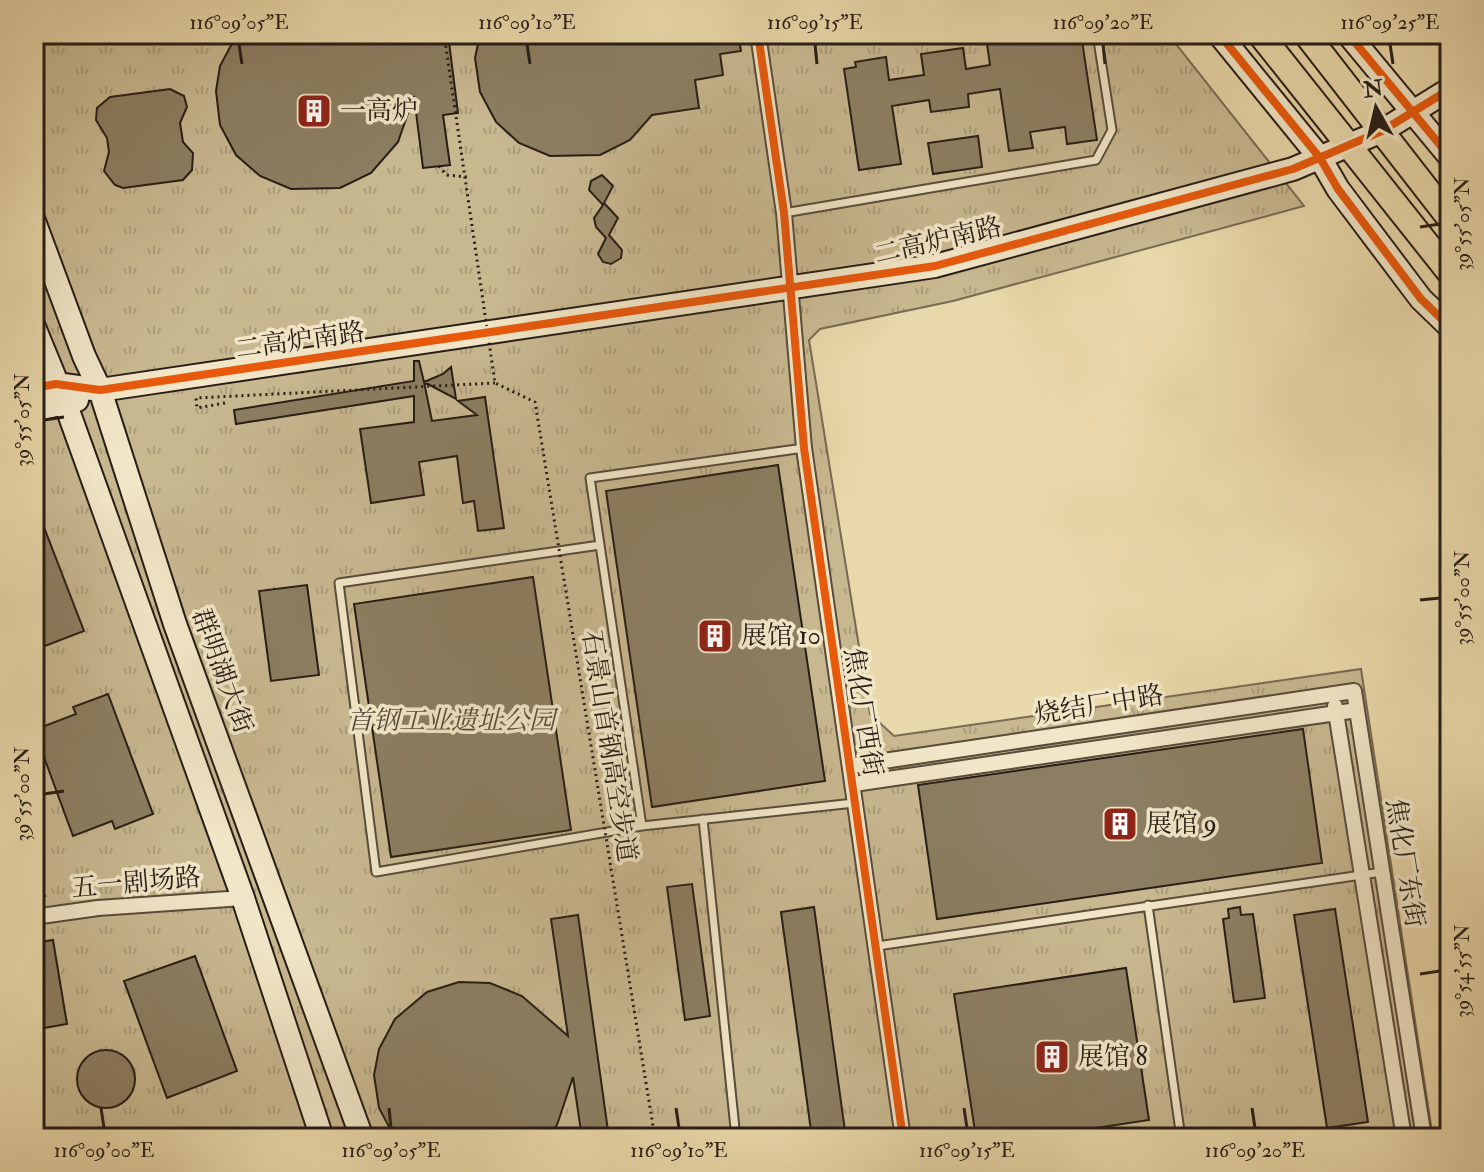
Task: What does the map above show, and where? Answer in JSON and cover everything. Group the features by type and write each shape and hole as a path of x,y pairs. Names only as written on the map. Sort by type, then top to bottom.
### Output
{"main road":[{"path":"1260,34 1346,147 1450,273"},
{"path":"1306,34 1450,219"}],"street":[{"name":"焦化厂西街","path":"758,34 784,213 804,448 903,1138"},
{"path":"1219,34 1320,158 1338,189 1411,287 1450,327"},
{"path":"1348,34 1450,157"},
{"name":"二高炉南路","path":"100,390 792,290 935,266 1293,169 1382,131 1416,113 1450,89"},
{"name":"群明湖大街","path":"34,221 84,356 100,390 175,624 362,1138"},
{"path":"34,327 45,386 66,405 243,898 322,1138"},
{"path":"45,386 100,390"},
{"path":"34,410 66,405 100,390"},
{"name":"烧结厂中路","path":"850,766 1354,691"},
{"name":"焦化厂东街","path":"1354,691 1424,1138"},
{"name":"焦化厂东街","path":"1334,693 1404,1138"},
{"name":"烧结厂中路","path":"854,784 1357,710"},
{"name":"五一剧场路","path":"34,917 243,898"}],"lane":[{"path":"784,213 1096,160 1112,130 1097,34"},
{"path":"642,826 590,478 804,448"},
{"path":"600,545 339,583 376,872 642,826 856,803"},
{"path":"703,819 736,1138"},
{"path":"877,946 1382,872"},
{"path":"1148,905 1181,1138"}],"path":[{"path":"444,34 495,383"},
{"path":"439,166 447,175 467,177"},
{"path":"34,867 52,914"}],"green space":[{"name":"首钢工业遗址公园","path":"34,34 1168,34 1304,206 953,301 820,329 809,340 870,714 894,736 1361,669 1433,1138 34,1138"}],"building":[{"name":"一高炉","path":"237,34 448,34 458,113 443,115 450,165 423,168 414,96 398,142 371,173 340,188 291,189 260,176 236,155 220,125 216,91 220,66"},
{"path":"480,34 738,34 741,51 720,54 723,75 695,80 699,108 652,115 630,140 600,155 550,156 519,143 496,122 480,92 475,58"},
{"path":"1023,34 1024,38 1081,34 1097,140 1067,144 1065,127 1030,132 1033,148 1009,151 1000,89 968,94 969,107 931,112 929,100 892,106 901,164 859,170 844,69 856,67 855,62 886,57 889,80 924,75 921,54 963,48 966,69 990,65 986,37"},
{"path":"170,89 184,96 187,107 180,123 183,142 193,153 192,170 183,180 123,188 115,185 104,171 109,152 107,138 96,120 97,108 110,97"},
{"path":"978,136 982,167 933,174 928,143"},
{"path":"602,175 613,186 604,203 618,218 609,235 622,250 621,258 611,264 603,262 598,254 606,238 596,227 594,218 603,205 589,190 591,181"},
{"path":"414,361 419,361 432,421 477,415 458,401 485,397 504,528 478,531 474,501 463,503 457,456 419,462 424,495 371,503 360,429 414,422 414,396 236,424 234,410 414,381"},
{"path":"451,367 456,399 424,382"},
{"name":"展馆 10","path":"778,465 825,781 652,807 606,491"},
{"path":"35,504 84,631 45,646 42,638 34,642"},
{"path":"533,577 571,830 391,857 354,604"},
{"path":"307,585 319,675 271,681 259,591"},
{"path":"108,694 153,814 115,829 112,821 73,836 34,730 76,714 73,707"},
{"name":"展馆 9","path":"1303,729 1322,863 937,919 918,785"},
{"path":"692,884 710,1016 685,1020 667,887"},
{"path":"814,907 846,1138 812,1138 781,912"},
{"path":"1240,907 1241,915 1253,914 1265,998 1234,1002 1223,919 1229,918 1228,909"},
{"path":"1335,909 1368,1122 1327,1128 1294,915"},
{"path":"578,915 609,1138 582,1138 573,1077 557,1125 545,1138 395,1138 379,1108 374,1075 379,1049 395,1019 427,992 459,982 490,983 522,996 568,1036 551,919"},
{"path":"53,940 67,1024 44,1028 34,943"},
{"path":"195,956 237,1071 167,1098 124,981"},
{"name":"展馆 8","path":"1126,968 1149,1120 1030,1138 976,1138 954,994"},
{"path":"106,1050 127,1058 135,1079 127,1100 106,1108 85,1100 77,1079 85,1058"}],"cycle path":[{"path":"758,34 784,213 804,448 903,1138"},
{"path":"1219,34 1320,158 1338,189 1421,299 1450,327"},
{"path":"1348,34 1450,157"},
{"path":"34,388 56,384 100,390 935,266 1293,169 1382,131 1450,89"}],"place":[{"name":"一高炉","path":"314,111"},
{"name":"展馆 10","path":"715,636"},
{"name":"展馆 9","path":"1120,824"},
{"name":"展馆 8","path":"1052,1057"}]}
